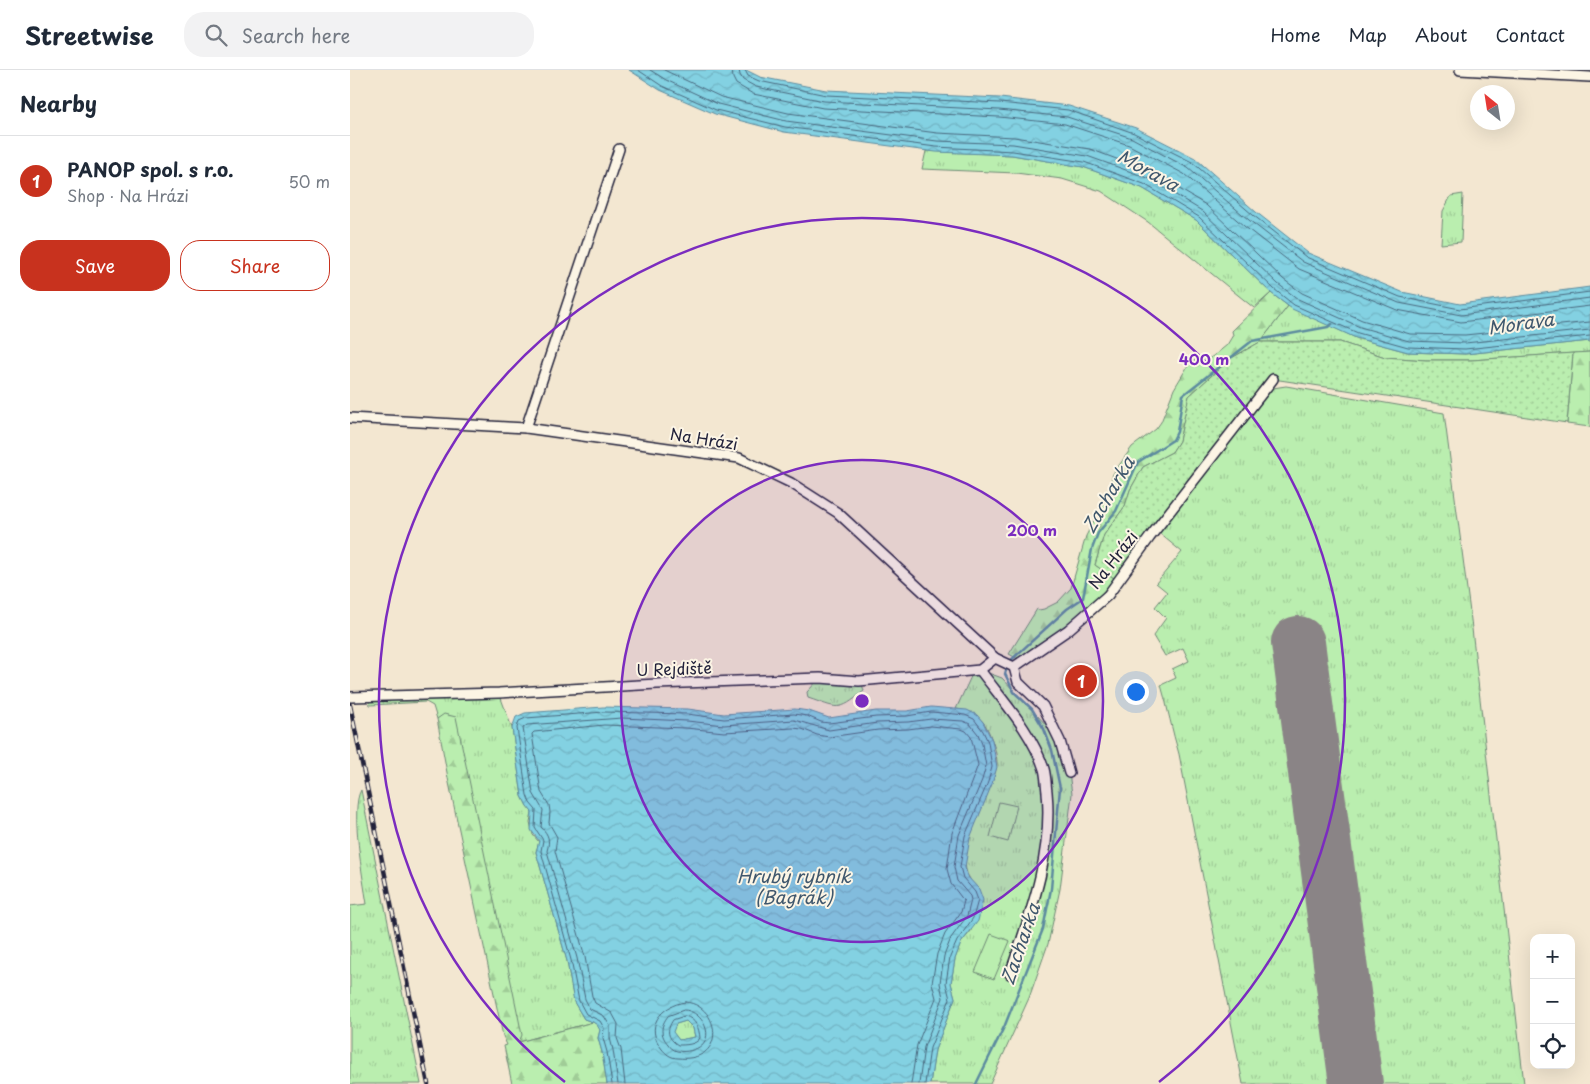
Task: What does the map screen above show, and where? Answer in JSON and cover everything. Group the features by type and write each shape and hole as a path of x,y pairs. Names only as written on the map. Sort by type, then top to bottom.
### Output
{"street":[{"path":"1460,70 1590,77"},
{"path":"526,428 619,149"},
{"name":"Na Hrázi","path":"350,418 526,428 739,458 790,483 838,513 998,660 1013,666 1068,630 1108,595 1150,537 1273,379"},
{"path":"998,660 980,670 1034,745 1045,770 1049,810 1038,892 1010,974"},
{"path":"1013,666 1018,682 1043,706 1060,741 1069,773"},
{"name":"U Rejdiště","path":"350,697 498,693 648,684 811,679 859,681 980,670"}],"green space":[{"path":"926,151 1012,155 1083,167 1142,188 1196,220 1271,293 1254,308 1148,222 1101,191 1062,179 1016,173 922,169"},
{"path":"1463,194 1461,242 1441,244 1443,211 1451,196"},
{"path":"1271,293 1288,306 1260,342 1230,359 1189,396 1179,441 1172,452 1143,467 1130,490 1125,506 1104,535 1095,565 1114,578 1094,601 1057,632 1018,659 1009,654 1037,609 1044,609 1058,602 1071,588 1086,536 1108,493 1113,474 1132,447 1156,429 1161,422 1174,389 1189,364 1198,358 1210,358 1227,345 1233,335 1232,331"},
{"path":"1288,306 1356,338 1408,352 1465,354 1590,341 1590,352 1471,360 1426,360 1385,357 1340,342 1260,342"},
{"path":"1260,342 1340,342 1385,357 1426,360 1471,360 1573,353 1567,423 1273,379 1196,469 1114,578 1095,565 1104,535 1125,506 1130,490 1143,467 1172,452 1179,441 1189,396 1230,359"},
{"path":"1590,352 1590,427 1567,424 1573,353"},
{"path":"1286,386 1444,413 1471,620 1524,1084 1376,1084 1317,638 1280,644 1338,1084 1243,1084 1179,754 1161,685 1176,678 1172,669 1189,661 1183,648 1165,656 1153,636 1166,618 1155,607 1167,592 1156,583 1182,552 1159,533 1267,394 1273,388"},
{"path":"974,670 980,670 1002,678 1051,730 1069,773 1072,794 1060,889 1048,944 1029,998 990,1084 930,1084 935,1050 955,998 951,983 955,959 961,943 971,931 970,879 966,869 969,841 997,765 994,748 985,724 977,716 956,709"},
{"path":"820,678 862,684 864,691 843,706 832,706 808,698 807,692"},
{"path":"499,693 512,728 522,796 532,812 530,822 533,835 539,842 536,852 567,961 574,1002 584,1019 593,1022 519,1042 444,715 437,719 433,706 426,702 370,705 369,702 381,696"},
{"path":"444,714 456,717 522,1035 519,1042 593,1022 598,1025 600,1030 598,1038 607,1084 512,1084 504,1046 507,1045 503,1036 437,719"},
{"path":"361,790 421,1084 350,1084 350,906 367,904 360,862 357,827 358,799"},
{"path":"999,802 1017,806 1008,842 990,837"},
{"path":"991,934 1010,941 994,979 975,972"},
{"path":"686,1021 693,1028 695,1037 679,1040 672,1032 676,1024"}],"water":[{"name":"Morava","path":"629,70 746,70 760,77 826,90 1000,98 1069,106 1136,128 1195,158 1256,212 1308,253 1402,292 1460,304 1590,287 1590,341 1465,354 1408,352 1356,338 1292,309 1271,293 1196,220 1142,188 1083,167 1012,155 936,152 784,132 715,114 660,90"},
{"name":"Hrubý rybník (Bagrák)","path":"603,707 688,709 724,714 795,709 809,711 829,718 876,711 907,711 931,707 967,710 977,715 983,722 992,740 997,767 970,838 965,867 967,876 979,889 983,900 978,921 961,943 955,959 951,983 955,998 935,1050 930,1084 607,1084 598,1038 600,1030 593,1022 584,1019 574,1002 567,961 536,852 539,841 531,830 532,812 522,796 512,728 516,717 525,713","holes":["686,1021 693,1028 695,1037 679,1040 673,1032 676,1024"]}],"waterway":[{"name":"Zacharka","path":"1009,662 1067,609 1083,598 1092,549 1098,533 1116,511 1138,462 1173,440 1177,432 1183,395 1252,341 1328,327 1332,324"},
{"name":"Zacharka","path":"976,1084 1005,1025 1043,929 1051,889 1060,788 1052,750 1044,729 1032,709 1014,692 1005,674 1007,667"}],"runway":[{"path":"1298,643 1356,1084"}],"railway":[{"path":"350,705 428,1084"}],"place":[{"name":"PANOP spol. s r.o.","path":"1081,681"}]}
